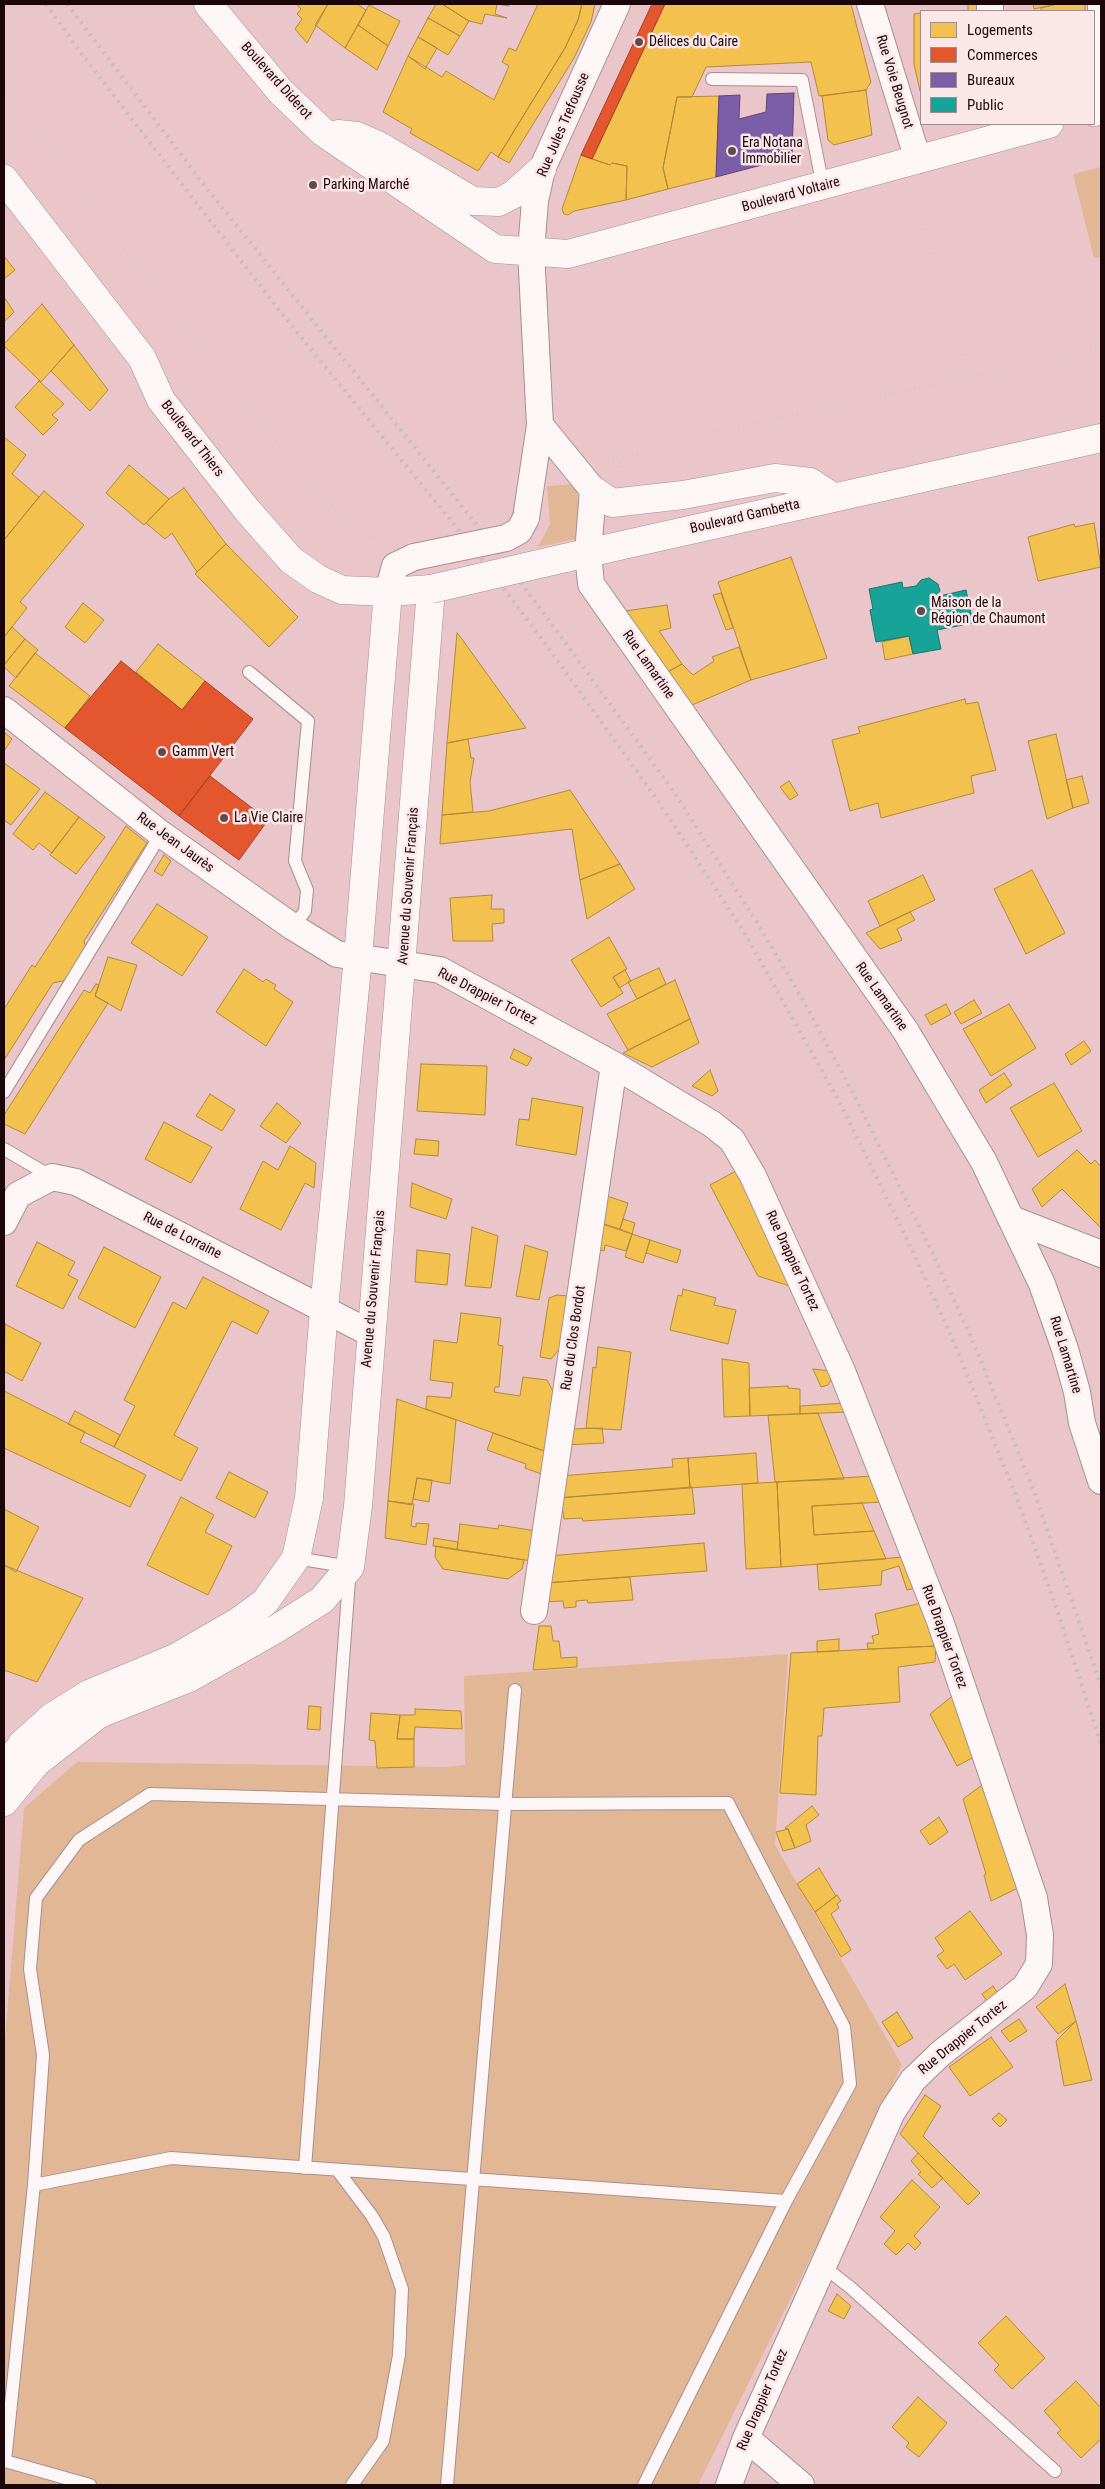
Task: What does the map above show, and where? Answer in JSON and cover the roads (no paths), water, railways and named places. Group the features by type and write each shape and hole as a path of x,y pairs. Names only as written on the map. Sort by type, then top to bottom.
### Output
{"main road":[{"name":"Boulevard Diderot","path":"208,4 282,92 324,133 495,249 531,251"},
{"name":"Boulevard Voltaire","path":"531,251 568,254 823,186 917,172 993,131 1041,125"},
{"path":"324,133 357,136 378,145 473,201 499,202 514,194 542,169"},
{"name":"Boulevard Thiers","path":"4,179 142,358 161,400 247,510 291,560 318,579 342,590 388,592"},
{"name":"Boulevard Gambetta","path":"388,592 431,589 1101,438"},
{"path":"586,481 612,503 683,494 775,478 810,482 833,497"},
{"name":"Avenue du Souvenir Français","path":"350,1567 358,1506 370,1334 403,965 431,589"},
{"path":"4,1771 22,1744 52,1717 89,1694 175,1658 239,1621 265,1602 296,1558 309,1498 324,1309 358,957 388,592"},
{"path":"4,1802 36,1762 100,1714 189,1678 276,1629 322,1600 350,1567"}],"street":[{"name":"Rue Jules Trefousse","path":"388,592 394,566 414,557 506,538 519,531 526,518 540,425 531,251 535,201 542,169 617,4"},
{"name":"Rue Voie Beugnot","path":"870,4 917,172"},
{"path":"1098,110 1101,4"},
{"path":"540,425 586,481"},
{"name":"Rue Lamartine","path":"586,481 577,556 591,584 905,1030 984,1162 1042,1284 1065,1349 1077,1392 1082,1423 1101,1480"},
{"name":"Rue Jean Jaurès","path":"4,710 161,834 293,927 337,954 358,957"},
{"name":"Rue Drappier Tortez","path":"358,957 440,970 614,1065 712,1124 732,1140 753,1176 842,1371 933,1603 1034,1898 1040,1935 1039,1964 1025,1988 940,2054 912,2080 892,2112 746,2438 729,2485"},
{"name":"Rue du Clos Bordot","path":"534,1611 614,1065"},
{"path":"4,1222 18,1195 52,1177"},
{"name":"Rue de Lorraine","path":"52,1177 76,1182 370,1334"},
{"path":"1012,1219 1101,1254"},
{"path":"746,2438 801,2485"}],"lane":[{"path":"712,80 802,80 823,186"},
{"path":"249,672 308,721 295,861 307,890 305,910 293,927"},
{"path":"4,1092 161,834"},
{"path":"4,1148 52,1177"},
{"path":"296,1558 350,1567 306,2168"},
{"path":"447,2485 515,1690"},
{"path":"90,2485 4,2461 34,2184 43,2055 30,1969 36,1898 79,1840 150,1794 504,1804 728,1803 844,2027 850,2084 786,2201 644,2485"},
{"path":"34,2184 171,2158 786,2201"},
{"path":"338,2171 372,2216 384,2237 402,2289 399,2355 382,2441 352,2485"},
{"path":"823,2266 851,2288 1055,2471"}],"railway":[{"path":"46,4 81,53 282,314 470,544 539,635 658,801 744,932 839,1101 915,1256 955,1345 1015,1493 1056,1607 1101,1744"},
{"path":"67,4 201,181 484,534 554,627 674,792 759,926 803,1000 853,1093 931,1250 971,1337 1032,1486 1101,1686"}],"place":[{"name":"Délices du Caire","path":"639,42"},
{"name":"Era Notana Immobilier","path":"732,151"},
{"name":"Parking Marché","path":"313,185"},
{"name":"Maison de la Région de Chaumont","path":"921,611"},
{"name":"Gamm Vert","path":"162,752"},
{"name":"La Vie Claire","path":"224,818"}]}
